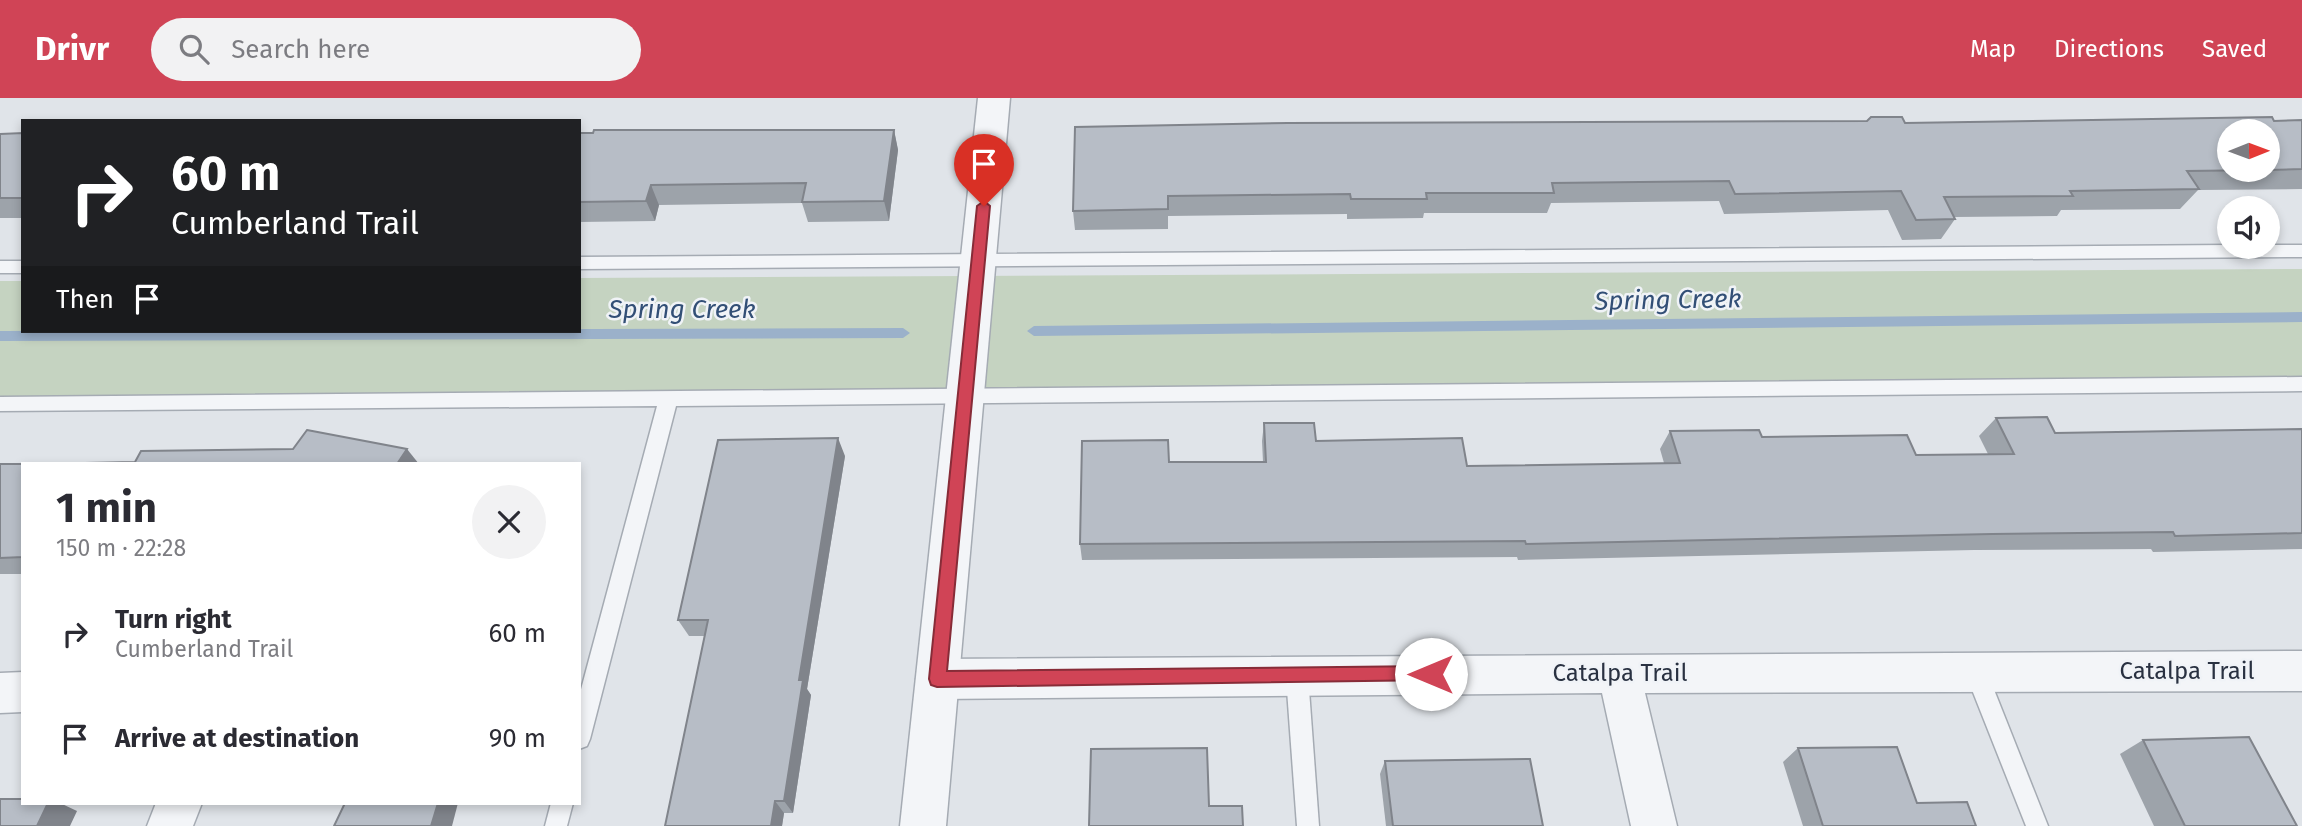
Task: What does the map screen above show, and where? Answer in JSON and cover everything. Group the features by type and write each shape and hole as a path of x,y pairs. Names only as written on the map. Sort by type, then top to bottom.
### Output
{"street":[{"path":"923,826 994,98"},
{"name":"Catalpa Trail","path":"937,679 2302,671"},
{"path":"1619,673 1654,826"},
{"path":"0,693 21,692"},
{"path":"170,826 178,805"}],"lane":[{"path":"581,263 2302,251"},
{"path":"0,267 21,267"},
{"path":"0,404 2302,384"},
{"path":"581,730 668,399"},
{"path":"1976,672 2037,826"},
{"path":"1297,676 1308,826"},
{"path":"556,826 561,805"}],"green space":[{"path":"2302,269 2302,377 0,400 0,281 21,281 21,333 581,333 581,278"}],"building":[{"path":"1871,117 1902,117 1905,123 2272,117 2273,119 2217,119 2217,171 2187,171 2199,189 2070,191 2073,196 1944,197 1955,219 1916,220 1901,191 1735,194 1729,181 1552,183 1554,193 1426,193 1427,199 1351,199 1350,194 1168,196 1168,209 1073,211 1075,127 1288,123 1867,121"},
{"path":"2302,120 2302,169 2280,170 2280,121"},
{"path":"594,130 894,130 884,201 802,202 806,183 651,185 646,201 581,202 581,133 593,133"},
{"path":"21,133 21,198 0,198 0,134"},
{"path":"2047,417 2055,433 2302,429 2302,533 2175,536 2173,532 1992,534 1526,544 1525,541 1080,544 1082,441 1168,440 1169,462 1266,462 1264,423 1314,423 1316,441 1462,438 1467,466 1680,463 1670,431 1759,430 1762,437 1907,435 1916,455 2014,454 1996,418"},
{"path":"307,430 407,449 398,462 135,462 141,451 293,449"},
{"path":"838,438 799,680 803,680 784,801 775,801 771,826 665,826 708,620 678,620 718,440"},
{"path":"0,464 21,464 21,557 0,558"},
{"path":"2249,737 2297,826 2185,826 2143,740"},
{"path":"1897,747 1917,803 1967,802 1976,826 1823,826 1798,748"},
{"path":"1207,748 1209,806 1242,806 1243,826 1089,826 1091,749"},
{"path":"1530,759 1543,826 1393,826 1385,761"},
{"path":"0,799 21,799 21,805 47,805 37,826 0,826"},
{"path":"344,805 437,805 431,826 334,826"}],"waterway":[{"name":"Spring Creek","path":"1034,331 2302,317"},
{"name":"Spring Creek","path":"0,336 903,333"}],"route":[{"path":"984,206 937,679 1431,674"}]}
